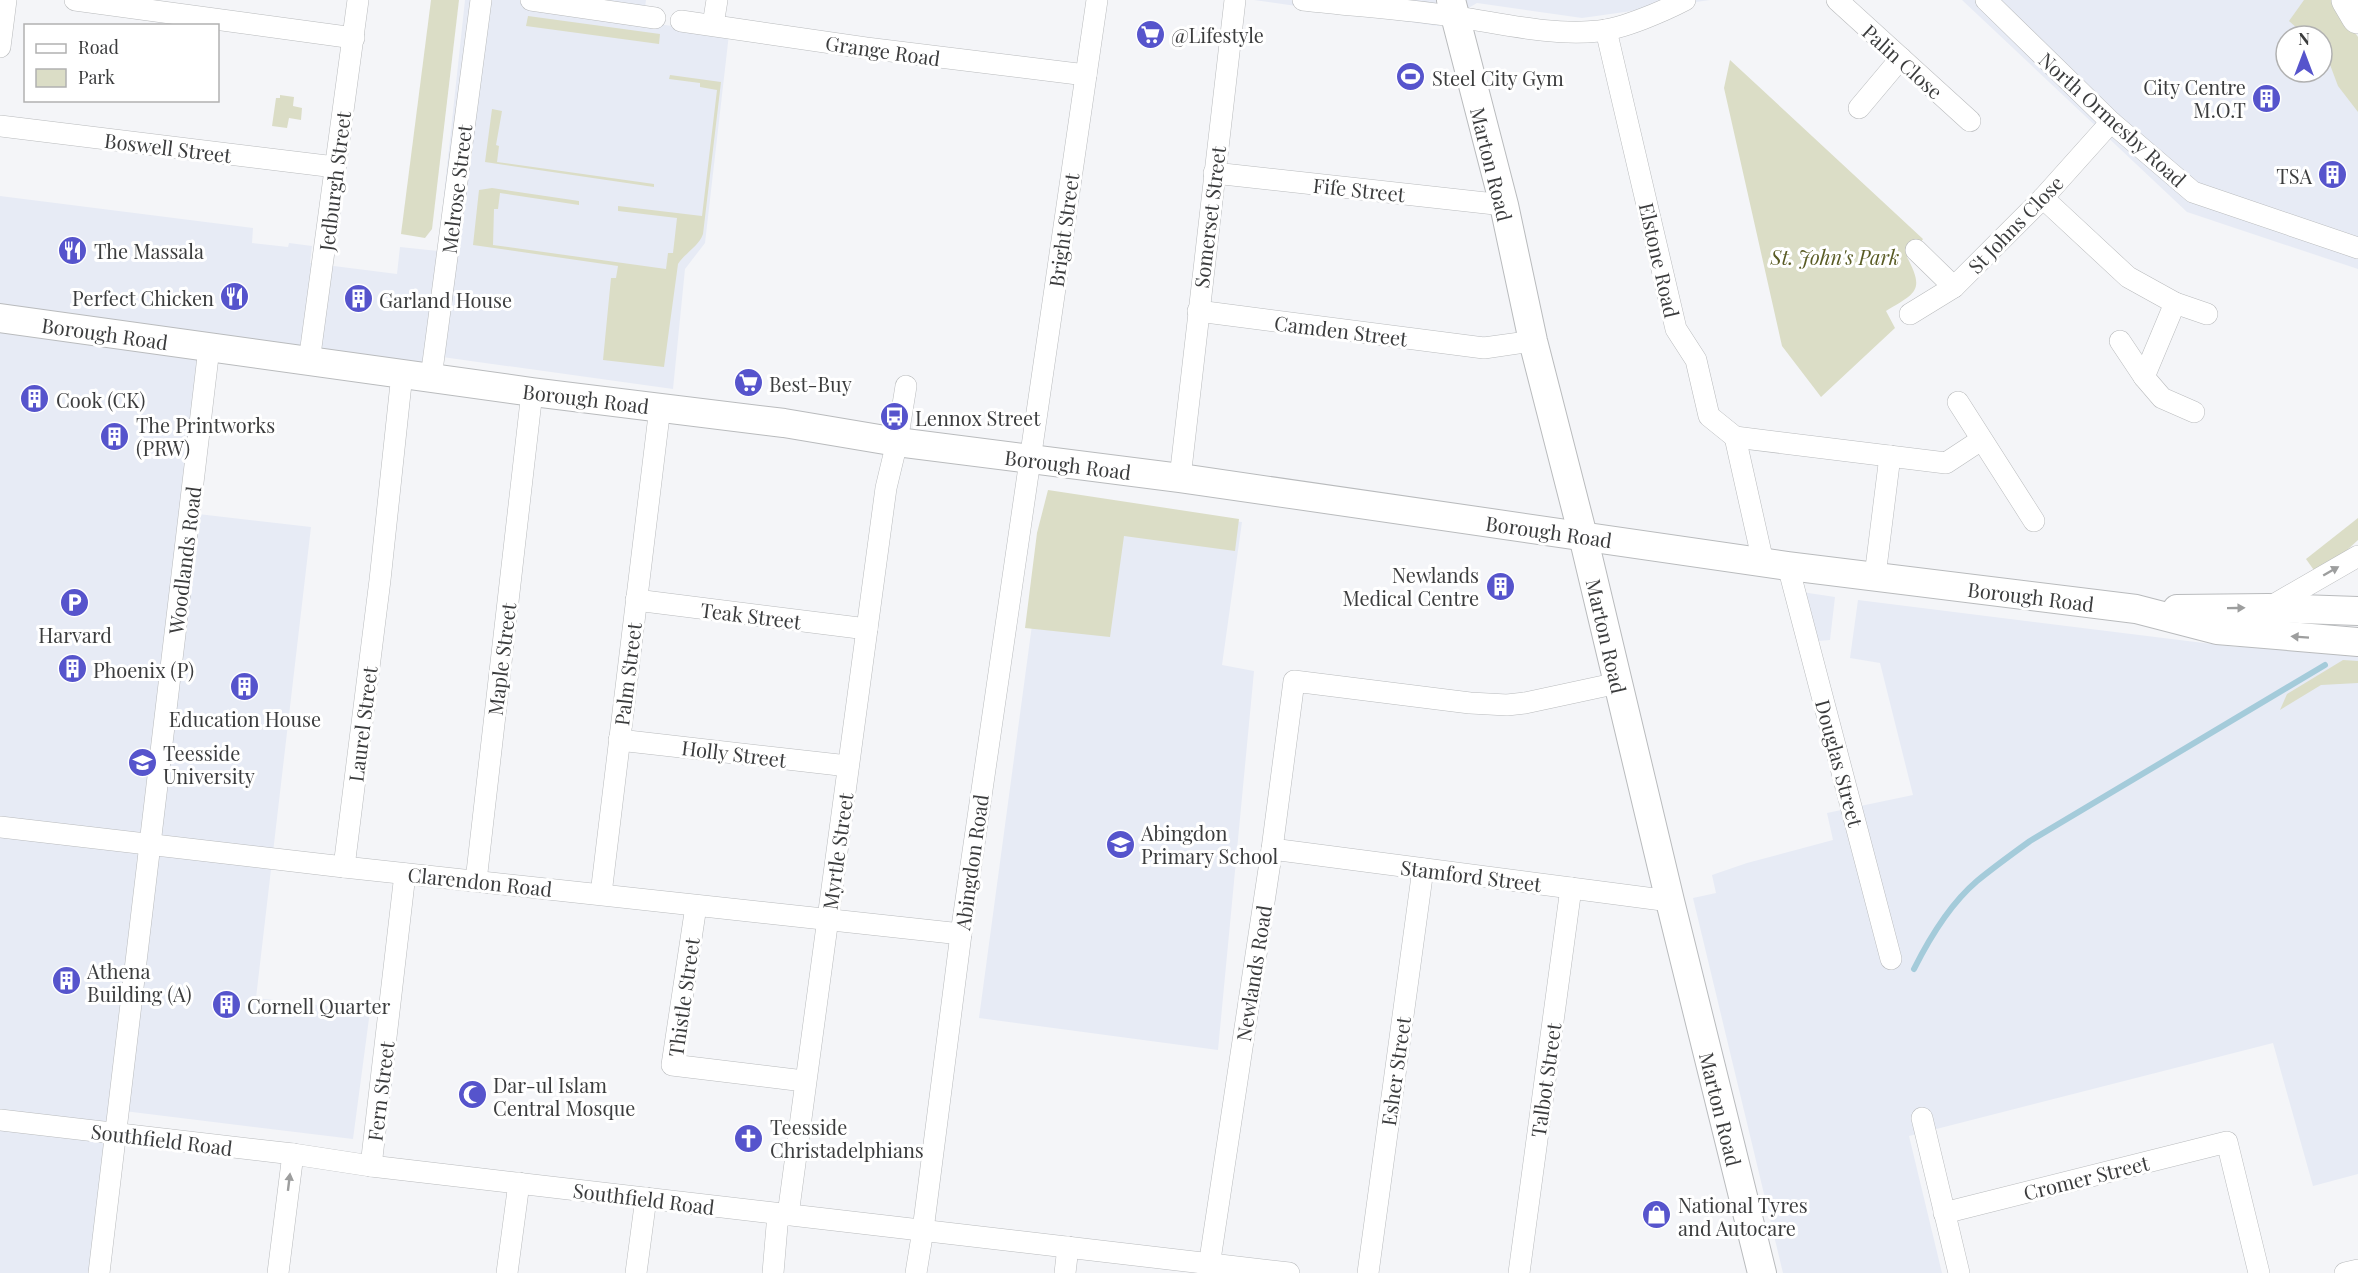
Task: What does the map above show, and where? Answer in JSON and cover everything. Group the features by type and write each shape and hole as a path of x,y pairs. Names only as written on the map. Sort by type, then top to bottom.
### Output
{"highway":[{"path":"2348,0 2358,17"}],"street":[{"path":"0,47 6,0"},
{"name":"Jedburgh Street","path":"309,362 358,0"},
{"name":"Melrose Street","path":"431,378 481,0"},
{"path":"531,0 655,18"},
{"path":"713,25 717,0"},
{"name":"Bright Street","path":"1025,494 1097,0"},
{"name":"Somerset Street","path":"1179,478 1235,0"},
{"path":"1303,0 1453,8 1532,28 1576,32 1604,31 1650,16 1685,0"},
{"name":"Palin Close","path":"1837,0 1970,122"},
{"name":"North Ormesby Road","path":"1986,0 2111,122 2193,192 2358,248"},
{"path":"81,1 354,38"},
{"name":"Marton Road","path":"1453,8 1504,205 1533,341 1583,536 1762,1273"},
{"name":"Grange Road","path":"681,21 866,48 1086,75"},
{"name":"Elstone Road","path":"1604,31 1676,329 1696,360 1709,416 1735,437"},
{"path":"1859,108 1901,58"},
{"name":"St Johns Close","path":"1910,315 1954,287 2043,198 2111,122"},
{"name":"Boswell Street","path":"7,127 335,167"},
{"name":"Fife Street","path":"1214,173 1504,205"},
{"path":"2043,198 2128,277 2175,303 2207,315"},
{"path":"1916,250 1954,287"},
{"path":"2144,377 2175,303"},
{"name":"Camden Street","path":"1198,311 1484,348 1533,341"},
{"name":"Borough Road","path":"0,318 532,392 784,423 897,442 1179,478 1776,564 2136,609 2217,630 2358,642"},
{"path":"2120,341 2144,377 2162,398 2194,412"},
{"name":"Woodlands Road","path":"99,1273 209,348"},
{"name":"Laurel Street","path":"344,867 381,571 402,374"},
{"name":"Myrtle Street","path":"773,1270 828,920 886,488 897,442 906,386"},
{"name":"Maple Street","path":"476,881 532,392"},
{"path":"1958,402 2034,521"},
{"name":"Palm Street","path":"601,894 660,407"},
{"path":"1735,437 1946,463 1981,440"},
{"name":"Douglas Street","path":"1735,437 1776,564 1891,959"},
{"path":"1875,576 1890,456"},
{"name":"Abingdon Road","path":"916,1271 961,934 1025,494"},
{"path":"2268,608 2358,556"},
{"name":"Teak Street","path":"636,600 867,629"},
{"name":"Borough Road","path":"2136,609 2268,608 2358,611"},
{"name":"Newlands Road","path":"1209,1268 1272,849 1294,681 1499,705 1525,703 1618,684"},
{"name":"Holly Street","path":"619,740 848,766"},
{"name":"Clarendon Road","path":"0,827 405,874 961,934"},
{"name":"Stamford Street","path":"1272,849 1670,901"},
{"name":"Esher Street","path":"1368,1273 1423,869"},
{"name":"Fern Street","path":"372,1166 405,874"},
{"name":"Talbot Street","path":"1520,1273 1571,888"},
{"name":"Thistle Street","path":"696,906 672,1065 804,1081"},
{"path":"1922,1118 1959,1273"},
{"name":"Southfield Road","path":"0,1120 1068,1247 1209,1268 1289,1273"},
{"name":"Cromer Street","path":"1944,1213 2227,1142 2259,1273"},
{"path":"278,1273 292,1154"},
{"path":"507,1273 519,1183"},
{"path":"636,1273 646,1198"},
{"path":"1065,1273 1068,1247"},
{"path":"2345,1273 2358,1270"}],"shaded area":[{"name":"Teesside University","path":"465,0 646,0 643,22 729,34 705,243 685,269 673,389 428,355 423,391 198,358 181,512 311,527 256,998 370,1011 353,1139 124,1111 103,1273 0,1273 0,196 253,228 252,243 288,247 289,243 312,246 310,263 397,274 400,247 438,251"},
{"path":"1254,0 1710,0 1582,18 1477,3 1438,26"},
{"path":"1962,0 2324,0 2333,24 2274,24 2274,84 2334,84 2334,28 2358,95 2358,269 2187,212"},
{"name":"Abingdon Primary School","path":"1049,499 1242,522 1222,665 1254,671 1218,1050 979,1018"},
{"path":"1795,591 1835,597 1830,640 1808,642"},
{"path":"1858,600 2236,647 2358,647 2358,1174 2313,1186 2273,1043 1909,1136 1942,1273 1783,1273 1693,898 1716,893 1712,875 1747,863 1833,840 1827,813 1913,795 1880,663 1850,658"}],"green space":[{"path":"431,0 459,0 432,229 425,238 401,234"},
{"path":"2304,0 2333,0 2358,37 2358,112 2338,86 2334,75 2334,24 2292,24 2289,21"},
{"path":"528,16 660,34 659,44 526,26"},
{"name":"St. John's Park","path":"1730,60 1923,239 1916,250 1907,257 1916,277 1914,290 1911,295 1886,311 1895,328 1821,397 1782,346 1724,88"},
{"path":"670,75 721,82 703,234 678,264 664,367 603,360 611,278 616,278 618,266 473,245 479,190 492,188 579,201 579,205 500,193 498,209 494,209 493,245 666,269 668,253 673,253 677,218 618,211 618,206 702,216 717,90 700,87 700,83 669,79"},
{"path":"280,95 294,97 293,106 302,108 301,120 289,118 287,128 272,126 276,98 280,98"},
{"path":"492,109 502,111 496,145 499,146 497,162 654,184 654,187 485,162"},
{"path":"1048,490 1239,519 1235,551 1124,536 1110,637 1025,628 1037,533"},
{"path":"2358,518 2358,540 2332,564 2316,573 2306,559"},
{"path":"2343,660 2358,661 2358,683 2321,685 2280,710 2287,694"}],"waterway":[{"path":"1914,969 1934,933 1967,890 2030,841 2325,665"}],"place":[{"name":"@Lifestyle","path":"1150,34"},
{"name":"Steel City Gym","path":"1411,77"},
{"name":"City Centre M.O.T","path":"2267,98"},
{"name":"TSA","path":"2333,175"},
{"name":"The Massala","path":"73,250"},
{"name":"Perfect Chicken","path":"235,297"},
{"name":"Garland House","path":"358,299"},
{"name":"Best-Buy","path":"748,383"},
{"name":"Cook (CK)","path":"35,399"},
{"name":"Lennox Street","path":"894,417"},
{"name":"The Printworks (PRW)","path":"115,436"},
{"name":"Newlands Medical Centre","path":"1500,586"},
{"name":"Harvard","path":"75,603"},
{"name":"Phoenix (P)","path":"72,669"},
{"name":"Education House","path":"245,687"},
{"name":"Teesside University","path":"142,763"},
{"name":"Abingdon Primary School","path":"1120,844"},
{"name":"Athena Building (A)","path":"66,981"},
{"name":"Cornell Quarter","path":"226,1005"},
{"name":"Dar-ul Islam Central Mosque","path":"472,1095"},
{"name":"Teesside Christadelphians","path":"749,1138"},
{"name":"National Tyres and Autocare","path":"1657,1215"}]}
